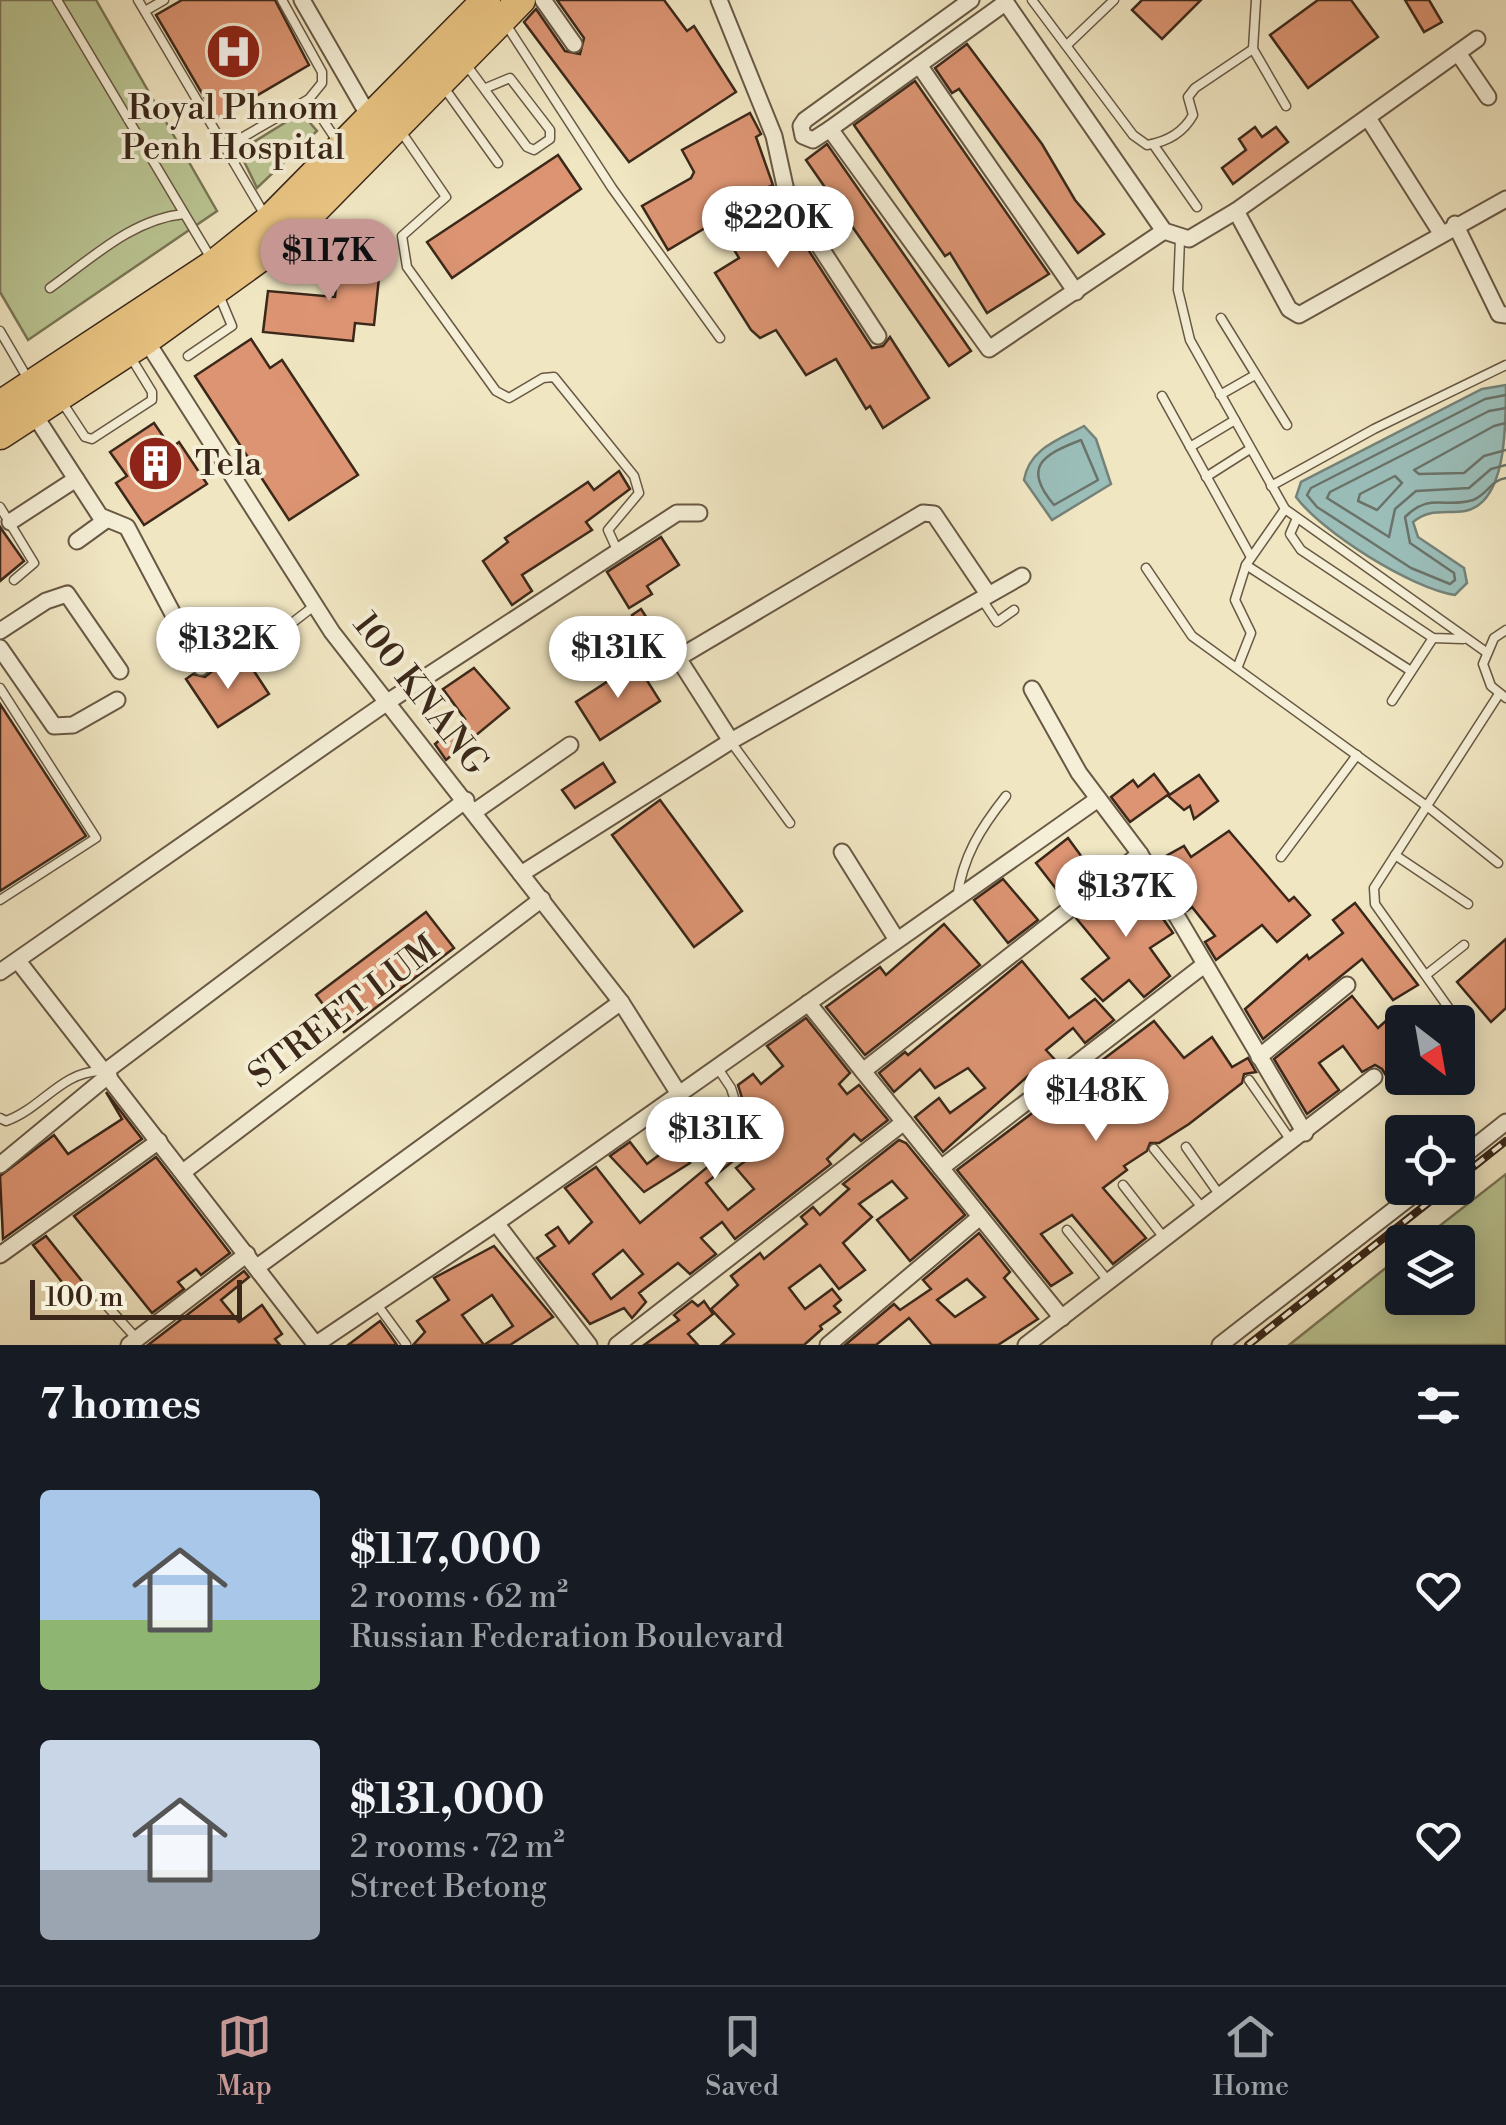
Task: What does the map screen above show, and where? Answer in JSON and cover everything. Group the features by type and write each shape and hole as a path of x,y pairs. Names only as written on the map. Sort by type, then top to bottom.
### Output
{"highway":[{"path":"0,435 31,400 135,337 215,278 286,238 350,156 503,6"},
{"path":"383,122 439,84 503,6"},
{"path":"215,278 269,220 350,156"}],"street":[{"path":"302,0 383,122"},
{"path":"543,0 574,44"},
{"path":"719,0 774,136 790,209 807,227 878,336"},
{"path":"971,0 805,120 800,130 814,140 1004,1 1164,231 1180,239 1189,238 1236,212 1478,39"},
{"path":"1458,53 1488,98"},
{"path":"919,65 1076,292"},
{"path":"1368,118 1448,228 1499,314 1506,315"},
{"path":"830,129 989,349 1164,231"},
{"path":"1236,212 1293,314 1506,199"},
{"name":"100 KNANG","path":"135,337 314,606 620,1002 674,1098"},
{"path":"31,400 76,479 106,520 127,528 201,667"},
{"path":"10,522 76,479"},
{"path":"0,972 386,703 677,513 699,513"},
{"path":"731,741 678,658 852,553 923,514 934,514 985,596"},
{"path":"76,542 106,520"},
{"path":"521,874 731,741 1022,576"},
{"path":"0,631 46,600 66,594 120,672"},
{"path":"0,648 54,726 73,725 116,700"},
{"path":"1032,688 1098,798 1140,854 1259,1057 1299,1138"},
{"path":"0,1166 107,1073 470,806 570,745"},
{"path":"18,961 316,1345 496,1223 1098,798"},
{"path":"842,852 897,940"},
{"path":"863,1071 1140,854"},
{"name":"STREET LUM","path":"183,1172 542,900"},
{"path":"941,1168 1204,965"},
{"path":"1259,1057 1347,984"},
{"path":"133,1342 620,1002"},
{"path":"808,1003 1062,1318"},
{"path":"1026,1345 1374,1077"},
{"path":"617,1345 904,1122"},
{"path":"1475,1147 1506,1122"},
{"path":"0,1254 159,1141"},
{"path":"1220,1345 1400,1205"},
{"path":"828,1345 980,1217"},
{"path":"496,1223 589,1345"}],"lane":[{"path":"57,0 184,214 230,314 232,326 188,356"},
{"path":"138,0 269,220"},
{"path":"145,12 164,0"},
{"path":"224,148 309,99 322,83 322,72 282,0"},
{"path":"1032,0 1133,135 1153,144 1197,208"},
{"path":"1068,44 1114,0"},
{"path":"1256,0 1253,49 1286,106"},
{"path":"503,6 612,188 720,338"},
{"path":"1153,144 1186,127 1193,116 1188,97 1195,88 1253,49"},
{"path":"462,60 527,147 534,150 550,139 550,130 510,78 486,88"},
{"path":"439,84 498,162"},
{"path":"309,99 350,156"},
{"path":"383,122 446,197 402,236 407,267 496,391 509,398 543,378 554,377 634,476 639,493 608,530 618,552"},
{"path":"50,288 138,226 160,216 184,214"},
{"path":"1180,239 1178,290 1185,324 1220,396 1284,509 1486,652"},
{"path":"1221,318 1287,425"},
{"path":"0,331 31,400 92,439 152,400 135,337"},
{"path":"1271,486 1506,365"},
{"path":"1220,396 1256,376"},
{"path":"1162,396 1248,561 1411,671"},
{"path":"1190,447 1235,420"},
{"path":"1206,477 1250,449"},
{"path":"0,507 34,564 14,580"},
{"path":"1238,666 1252,633 1235,600 1248,561 1284,509"},
{"path":"1297,518 1290,534 1294,544 1433,638 1463,639"},
{"path":"1146,568 1192,636 1428,806 1498,863"},
{"path":"985,596 998,622 1014,610"},
{"path":"201,667 230,650 240,663 314,606"},
{"path":"1447,1005 1375,904 1374,888 1502,696 1485,676 1486,652 1506,630"},
{"path":"1392,701 1433,638"},
{"path":"0,688 96,838 0,900"},
{"path":"731,741 790,823"},
{"path":"1281,857 1357,755"},
{"path":"957,898 962,864 980,830 1006,796"},
{"path":"1395,855 1468,904"},
{"path":"1426,975 1464,945"},
{"path":"717,1067 731,1088 747,1139"},
{"path":"0,1118 6,1120 27,1112 78,1074 107,1073"},
{"path":"1248,1080 1299,1138"},
{"path":"674,1098 702,1149"},
{"path":"1186,1146 1221,1197"},
{"path":"1154,1149 1204,1210"},
{"path":"1123,1185 1165,1240"},
{"path":"1067,1230 1108,1282"},
{"path":"98,1296 133,1342"},
{"path":"376,1304 406,1344"}],"green space":[{"path":"0,0 96,0 217,211 28,340 0,292"},
{"path":"305,117 317,131 257,188 239,151 291,119"},
{"path":"1506,1174 1506,1345 1289,1345 1385,1269 1385,1315 1475,1315 1475,1225 1441,1225 1466,1205 1475,1205 1475,1198"}],"water":[{"path":"1506,385 1501,462 1489,494 1479,505 1465,511 1431,513 1413,522 1418,537 1464,568 1467,583 1455,595 1415,582 1369,557 1326,527 1296,497 1301,482 1482,389"},
{"path":"1084,426 1096,439 1111,484 1052,520 1024,480 1027,469 1038,453"}],"building":[{"path":"182,0 275,0 309,65 217,119 156,15"},
{"path":"557,0 664,0 687,31 694,26 736,92 629,162 524,22 536,9 565,51 580,54 584,38"},
{"path":"1142,0 1201,0 1162,39 1132,10"},
{"path":"1318,0 1351,0 1378,37 1308,88 1270,35"},
{"path":"1405,0 1429,0 1442,22 1424,32"},
{"path":"967,44 1042,144 1075,200 1104,234 1078,253 959,89 952,93 935,68"},
{"path":"915,81 1049,274 987,313 950,253 945,256 854,125"},
{"path":"750,113 761,134 756,137 773,185 754,194 776,235 791,226 872,348 883,346 890,337 929,398 883,428 870,406 866,409 836,359 806,375 776,330 760,338 751,330 715,273 739,258 717,221 668,250 642,206 691,178 694,172 682,150"},
{"path":"1255,127 1262,137 1276,127 1288,142 1233,184 1222,168 1246,150 1239,139"},
{"path":"827,144 971,351 949,366 806,160"},
{"path":"558,155 581,189 452,278 427,242"},
{"path":"339,255 381,259 374,325 355,323 353,341 263,332 268,291 335,297"},
{"path":"251,339 270,368 282,360 358,475 289,520 195,376"},
{"name":"Tela","path":"154,423 171,448 179,442 207,484 144,525 116,483 127,476 110,452"},
{"path":"619,471 630,489 586,522 592,530 522,575 532,591 512,605 483,561 508,542 505,538 588,482 594,490"},
{"path":"0,527 24,561 0,581"},
{"path":"661,537 679,565 647,586 652,594 629,608 607,572"},
{"path":"641,609 659,637 650,643 632,615"},
{"path":"225,661 233,673 250,665 269,694 218,727 186,679 193,674 205,677"},
{"path":"636,663 660,701 600,740 576,702"},
{"path":"474,668 509,708 446,760 435,744 465,719 443,689"},
{"path":"0,704 86,836 0,891"},
{"path":"603,763 615,782 575,808 562,790"},
{"path":"1154,774 1169,794 1130,822 1111,797 1133,780 1138,787"},
{"path":"1199,775 1218,801 1194,819 1190,806 1184,810 1168,796"},
{"path":"660,800 742,911 694,947 612,835"},
{"path":"1229,831 1289,901 1294,897 1310,915 1277,942 1262,925 1216,960 1205,942 1215,936 1192,907 1187,911 1157,861 1184,846 1191,857"},
{"path":"1068,838 1095,875 1064,899 1036,863"},
{"path":"1132,875 1173,933 1150,948 1170,976 1144,997 1129,980 1103,1001 1082,979 1109,958 1076,918"},
{"path":"1003,879 1038,920 1008,943 974,900"},
{"path":"1355,903 1418,985 1393,1000 1362,959 1263,1039 1245,1009 1307,955 1309,959 1343,933 1333,920"},
{"path":"426,912 454,948 344,1032 316,995"},
{"path":"944,924 980,965 865,1055 826,1007 880,967 886,975"},
{"path":"1506,939 1506,1008 1491,1022 1457,982"},
{"path":"1022,961 1069,1018 1095,999 1114,1020 1085,1043 1073,1028 1046,1050 1058,1063 1044,1074 1038,1067 943,1152 915,1117 939,1098 950,1113 985,1088 968,1068 935,1088 920,1069 894,1092 879,1073 905,1052 908,1055"},
{"path":"1352,996 1378,1028 1385,1022 1385,1074 1375,1065 1362,1072 1343,1046 1319,1063 1339,1090 1307,1114 1274,1059"},
{"path":"806,1018 850,1073 839,1084 847,1094 859,1085 888,1120 861,1141 854,1134 827,1159 831,1164 735,1239 722,1222 701,1238 716,1254 690,1274 678,1263 639,1293 646,1302 632,1318 624,1308 590,1324 537,1258 555,1246 546,1235 558,1227 569,1243 592,1222 565,1188 596,1167 640,1223 716,1160 709,1146 716,1140 733,1161 706,1183 728,1210 754,1189 736,1168 764,1147 754,1136 738,1085 753,1074 761,1084 783,1066 767,1046","holes":["623,1250 643,1274 611,1299 593,1274"]},
{"path":"1154,1021 1184,1058 1212,1037 1232,1067 1248,1058 1256,1072 1244,1074 1242,1083 1189,1124 1159,1143 1150,1143 1147,1151 1124,1166 1127,1170 1103,1188 1146,1238 1113,1264 1072,1215 1041,1234 1072,1273 1051,1286 957,1170"},
{"path":"106,1092 142,1139 3,1239 0,1176 54,1135 68,1154 122,1119"},
{"path":"899,1140 906,1143 965,1215 910,1261 877,1220 907,1198 892,1181 859,1204 872,1217 843,1243 865,1270 839,1289 820,1265 789,1288 805,1309 832,1289 841,1300 834,1306 840,1312 820,1326 822,1329 804,1345 721,1345 734,1334 711,1309 738,1285 731,1276 760,1253 764,1259 807,1224 801,1217 813,1207 820,1215 849,1189 843,1184"},
{"path":"630,1142 647,1164 674,1144 690,1163 644,1192 610,1156"},
{"path":"156,1157 230,1253 201,1275 196,1269 178,1282 184,1289 152,1313 74,1216"},
{"path":"979,1233 1010,1272 1004,1278 1038,1319 998,1345 932,1345 909,1318 876,1345 845,1345 894,1304 900,1310 931,1289 923,1280","holes":["967,1279 985,1297 955,1317 937,1300"]},
{"path":"46,1236 89,1290 76,1300 33,1245"},
{"path":"494,1246 553,1317 510,1345 413,1345 425,1332 417,1321 449,1300 434,1278","holes":["492,1295 513,1326 484,1345 462,1315"]},
{"path":"244,1271 249,1277 221,1300 239,1322 262,1305 282,1334 275,1339 280,1345 148,1345"},
{"path":"692,1301 698,1306 704,1301 713,1314 688,1334 698,1345 644,1345 679,1320 674,1315"},
{"path":"380,1321 397,1345 348,1345"}],"railway":[{"path":"1475,1166 1506,1141"},
{"path":"1248,1345 1425,1205"}],"place":[{"name":"Royal Phnom Penh Hospital","path":"233,52"},
{"name":"Tela","path":"156,464"}]}
